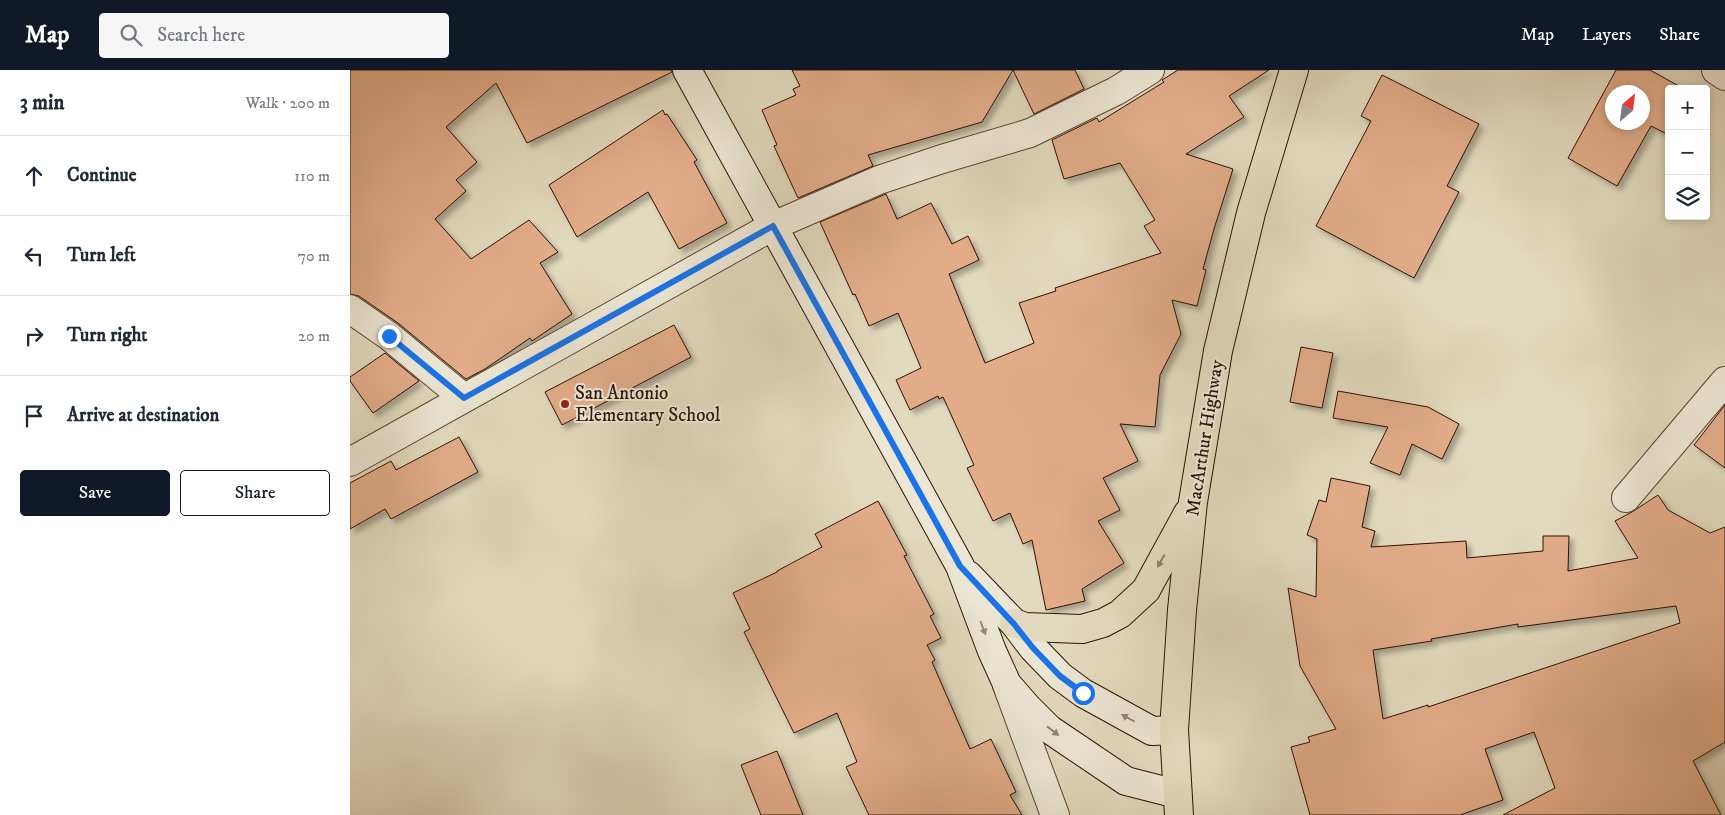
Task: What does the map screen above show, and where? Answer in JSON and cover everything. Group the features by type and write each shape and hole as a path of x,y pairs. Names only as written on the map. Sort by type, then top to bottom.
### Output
{"highway":[{"name":"MacArthur Highway","path":"1178,805 1174,730 1182,610 1193,502 1218,351 1251,213 1294,70"},
{"path":"1014,624 1025,627 1082,629 1103,623 1120,614 1146,590 1193,502"}],"street":[{"path":"687,70 960,566 992,651 1007,684 1055,815"},
{"path":"350,462 773,226 879,180 1030,133 1116,91 1150,70"},
{"path":"1716,70 1725,76"},
{"path":"350,309 389,336 464,398"},
{"path":"1626,498 1725,381"},
{"path":"960,566 1060,676 1083,693 1152,731 1174,730"},
{"path":"1007,684 1049,729 1126,781 1178,805"}],"building":[{"path":"350,70 671,70 672,72 527,143 496,83 446,127 477,162 456,180 466,191 435,219 471,259 529,220 558,252 540,263 572,314 532,341 530,338 485,369 466,379 398,323 359,296 350,294"},
{"path":"792,70 1013,70 982,122 868,155 873,166 798,198 774,146 777,145 762,110 796,95 793,89 800,86"},
{"path":"1013,70 1075,70 1084,89 1034,114"},
{"path":"1178,70 1269,70 1229,96 1244,117 1186,154 1233,169 1203,269 1206,270 1197,306 1172,300 1181,334 1160,375 1155,427 1120,424 1138,461 1103,478 1120,510 1098,521 1124,563 1082,589 1085,601 1046,610 1032,540 1023,544 1010,513 993,521 967,468 974,465 943,397 939,399 938,396 910,410 896,380 921,368 898,313 869,326 820,222 886,194 897,219 931,203 952,244 968,236 979,260 949,274 985,363 1034,343 1019,303 1056,291 1055,288 1161,253 1144,226 1155,220 1120,163 1064,179 1052,140 1097,118 1099,122 1164,82 1162,80"},
{"path":"1616,70 1650,70 1677,85 1665,85 1665,133 1651,126 1650,128 1650,85 1608,85"},
{"path":"1382,75 1479,124 1447,186 1459,192 1414,278 1316,226 1371,121 1361,116"},
{"path":"1605,90 1605,130 1649,130 1617,186 1568,158"},
{"path":"663,110 697,160 694,162 727,223 679,249 648,192 577,237 549,185"},
{"path":"674,325 691,357 562,425 545,392"},
{"path":"1301,347 1333,353 1322,408 1290,402"},
{"path":"385,353 419,381 373,413 350,381 350,377"},
{"path":"1338,391 1428,407 1459,424 1442,459 1412,444 1400,475 1370,463 1388,427 1333,418"},
{"path":"1725,405 1725,468 1694,445"},
{"path":"459,437 478,472 391,519 385,509 350,529 350,483 391,461 396,470"},
{"path":"1331,478 1370,486 1362,527 1375,531 1371,547 1466,541 1467,558 1543,551 1543,536 1569,536 1568,571 1638,558 1615,521 1658,495 1668,510 1710,533 1725,527 1725,742 1693,761 1721,815 1503,815 1555,788 1534,732 1485,749 1503,800 1460,815 1310,815 1291,747 1310,742 1308,737 1336,729 1300,666 1288,588 1316,597 1317,539 1307,535 1319,500 1326,502","holes":["1676,606 1680,623 1428,707 1428,705 1383,719 1373,650 1432,641 1431,639 1518,624 1518,627"]},
{"path":"878,501 907,555 904,556 934,614 930,616 941,638 927,645 935,660 932,662 970,749 991,739 1016,792 1010,795 1022,815 869,815 846,767 857,762 837,713 794,733 744,632 750,629 733,593 777,572 822,547 815,534"},
{"path":"777,751 803,815 761,815 741,765"}],"place":[{"name":"San Antonio Elementary School","path":"565,404"}],"route":[{"path":"389,336 464,398 773,226 960,566 1060,676 1083,693"}]}
